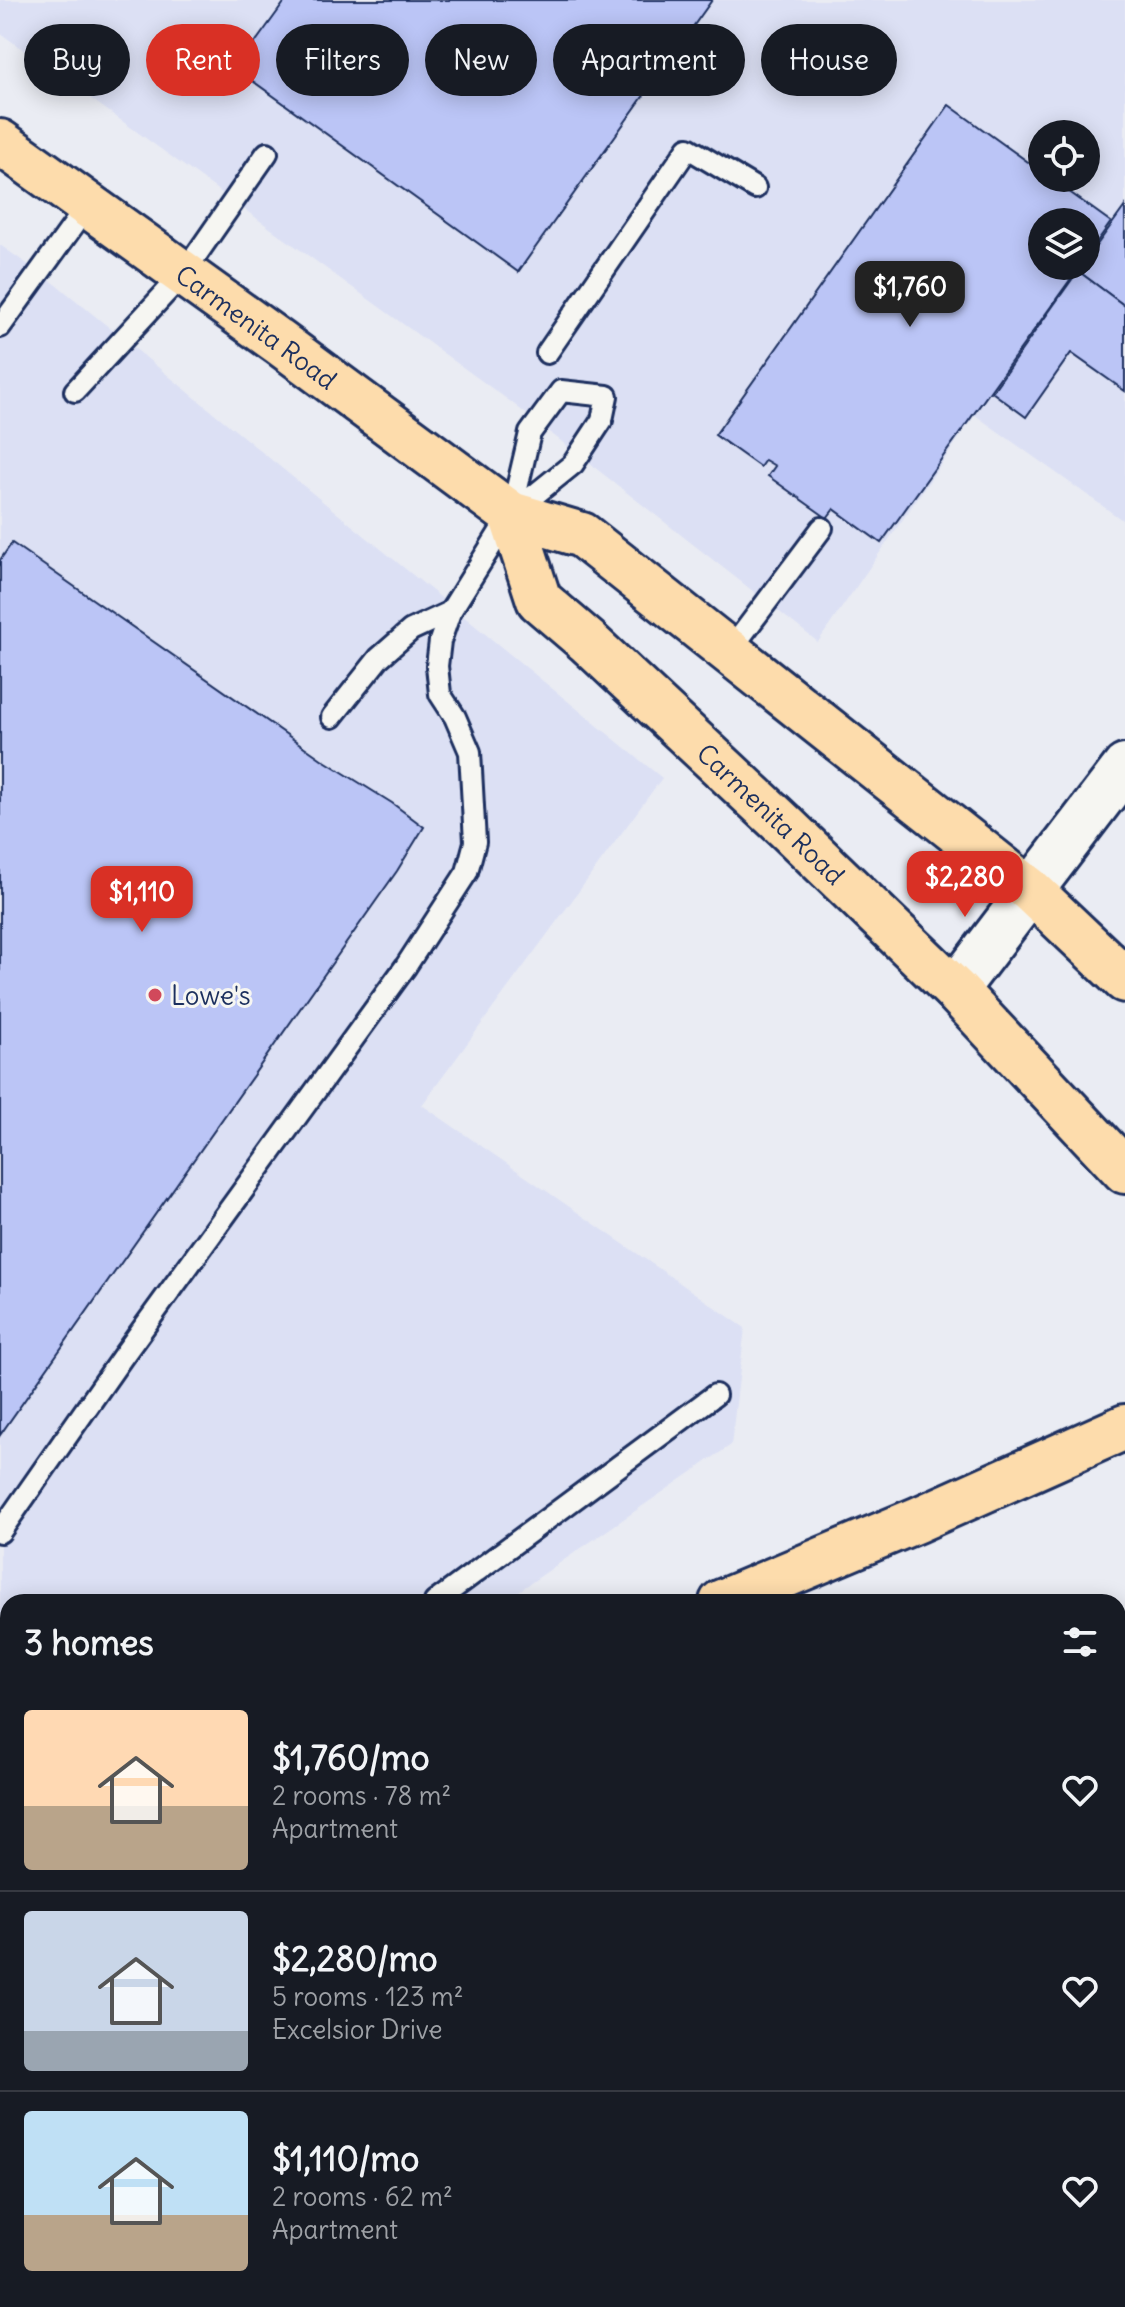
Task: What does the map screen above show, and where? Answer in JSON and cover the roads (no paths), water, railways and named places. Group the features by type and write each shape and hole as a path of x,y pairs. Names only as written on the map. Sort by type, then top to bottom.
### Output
{"main road":[{"name":"Carmenita Road","path":"0,142 511,514 582,535 1030,890 1125,980"},
{"name":"Carmenita Road","path":"511,514 539,600 786,827 955,990 1125,1171"},
{"path":"741,1594 1125,1427"}],"street":[{"path":"955,990 1125,767"}],"lane":[{"path":"547,353 688,148 755,188"},
{"path":"75,391 183,274 267,153"},
{"path":"1,323 88,205"},
{"path":"0,1532 123,1356 406,966 467,872 475,842 470,752 455,717 440,694 437,666 440,641 450,612 511,514 530,433 561,391 607,396 602,420 573,464 511,514"},
{"path":"729,652 822,528"},
{"path":"332,717 379,658 411,630 450,612"},
{"path":"446,1594 715,1395"}],"place":[{"name":"Lowe's","path":"155,995"}]}
